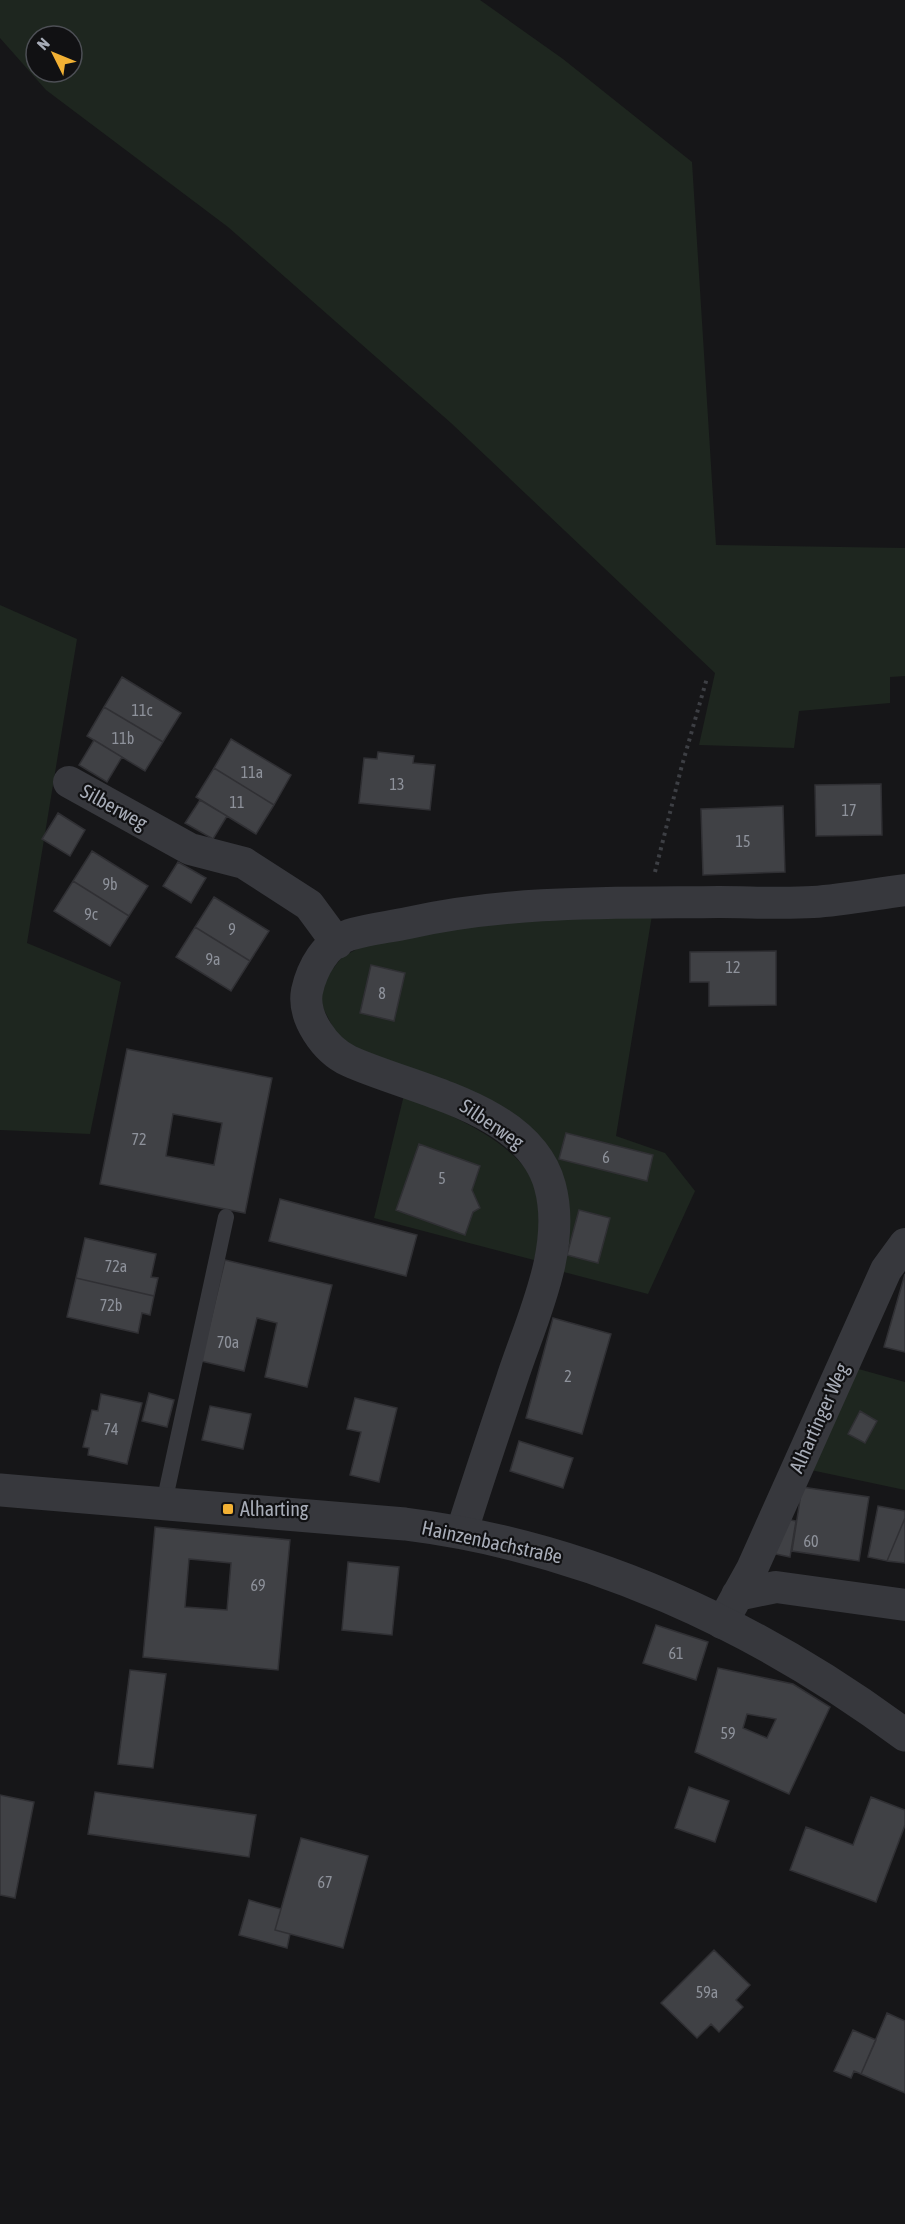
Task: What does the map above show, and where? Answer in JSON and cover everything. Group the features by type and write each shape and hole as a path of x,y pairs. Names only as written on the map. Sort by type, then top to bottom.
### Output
{"street":[{"name":"Silberweg","path":"69,782 190,849 244,862 309,904 337,943"},
{"name":"Silberweg","path":"462,1531 548,1268 555,1220 550,1186 539,1160 520,1140 492,1119 451,1097 346,1060 326,1044 311,1020 306,996 312,974 325,951 347,936 456,912 553,904 812,902 905,890"},
{"name":"Alhartinger Weg","path":"730,1609 752,1569 886,1270 905,1244"},
{"name":"Hainzenbachstraße","path":"0,1490 462,1531 588,1564 665,1595 730,1609 819,1678 905,1735"},
{"path":"730,1609 776,1587 905,1605"}],"lane":[{"path":"164,1503 226,1217"}],"path":[{"path":"654,903 655,868 707,678"}],"shaded area":[{"path":"0,0 480,0 563,59 692,162 716,545 905,548 905,676 890,677 890,703 799,711 794,748 699,745 715,673 451,423 228,227 41,84 84,84 84,24 24,24 24,65 0,38"},
{"path":"0,605 77,639 27,943 121,982 90,1134 0,1130"},
{"path":"652,915 616,1136 665,1153 695,1191 648,1294 556,1270 554,1162 341,1043 319,1000 325,979 342,957 361,947 449,924"},
{"path":"404,1095 486,1134 521,1164 534,1181 542,1208 541,1231 534,1260 374,1218"},
{"path":"855,1368 905,1382 905,1490 806,1469"}],"building":[{"path":"122,677 181,713 163,742 104,707"},
{"path":"104,707 163,742 145,771 87,736"},
{"path":"231,739 291,775 274,805 214,768"},
{"path":"94,740 122,757 107,782 79,765"},
{"path":"378,752 414,756 413,763 435,765 430,810 359,803 364,758 377,759"},
{"path":"214,768 274,805 256,834 196,797"},
{"path":"881,784 882,835 816,836 815,785"},
{"path":"200,800 227,816 213,839 185,823"},
{"path":"783,806 785,872 703,875 701,809"},
{"path":"58,813 85,830 70,856 42,839"},
{"path":"92,851 148,886 129,916 73,881"},
{"path":"178,862 206,878 191,903 163,886"},
{"path":"73,881 129,916 110,946 54,911"},
{"path":"214,897 269,931 250,961 195,927"},
{"path":"195,927 250,961 231,991 176,957"},
{"path":"776,951 776,1005 709,1006 709,982 690,982 690,952"},
{"path":"371,965 405,973 394,1021 360,1013"},
{"path":"127,1049 272,1078 245,1213 100,1184","holes":["173,1114 222,1123 214,1165 166,1156"]},
{"path":"566,1133 653,1155 647,1181 559,1159"},
{"path":"419,1144 480,1166 472,1190 480,1208 473,1212 465,1235 396,1210"},
{"path":"280,1199 417,1235 406,1276 269,1241"},
{"path":"579,1210 610,1218 598,1263 567,1255"},
{"path":"85,1238 156,1254 151,1277 158,1278 154,1296 76,1278"},
{"path":"225,1260 332,1285 307,1387 265,1377 277,1323 257,1318 244,1371 201,1361"},
{"path":"905,1274 905,1352 884,1347"},
{"path":"76,1278 154,1296 150,1315 142,1313 138,1333 67,1317"},
{"path":"553,1318 611,1334 582,1434 526,1418"},
{"path":"149,1393 174,1400 167,1427 142,1421"},
{"path":"101,1394 142,1403 127,1464 88,1455 89,1448 83,1447 92,1410 98,1411"},
{"path":"355,1398 397,1408 379,1482 350,1475 361,1432 347,1429"},
{"path":"210,1406 251,1414 243,1449 202,1440"},
{"path":"860,1411 877,1421 865,1443 848,1434"},
{"path":"519,1441 573,1458 563,1488 510,1471"},
{"path":"802,1487 869,1497 859,1561 792,1551"},
{"path":"878,1506 905,1511 905,1518 887,1561 868,1557"},
{"path":"905,1518 905,1563 887,1561"},
{"path":"786,1519 796,1521 790,1557 771,1553"},
{"path":"155,1527 290,1540 278,1670 143,1657","holes":["189,1559 231,1563 227,1610 185,1607"]},
{"path":"348,1562 399,1567 392,1635 342,1630"},
{"path":"656,1625 708,1642 696,1680 643,1663"},
{"path":"718,1668 793,1684 830,1707 789,1794 695,1752","holes":["747,1714 776,1719 767,1738 743,1728"]},
{"path":"130,1670 166,1674 153,1768 118,1764"},
{"path":"689,1787 729,1801 715,1842 675,1828"},
{"path":"95,1792 256,1815 249,1857 88,1834"},
{"path":"0,1795 34,1802 15,1898 0,1895"},
{"path":"871,1797 905,1810 905,1825 876,1902 790,1870 806,1827 853,1845"},
{"path":"301,1838 368,1856 343,1948 275,1930"},
{"path":"249,1900 281,1909 275,1930 290,1934 287,1948 239,1935"},
{"path":"714,1950 750,1985 736,2000 743,2007 719,2032 711,2024 697,2038 661,2003"},
{"path":"887,2013 905,2021 905,2093 861,2074"},
{"path":"853,2030 876,2040 861,2074 854,2071 851,2078 834,2071"}],"place":[{"name":"Alharting","path":"228,1509"}]}
